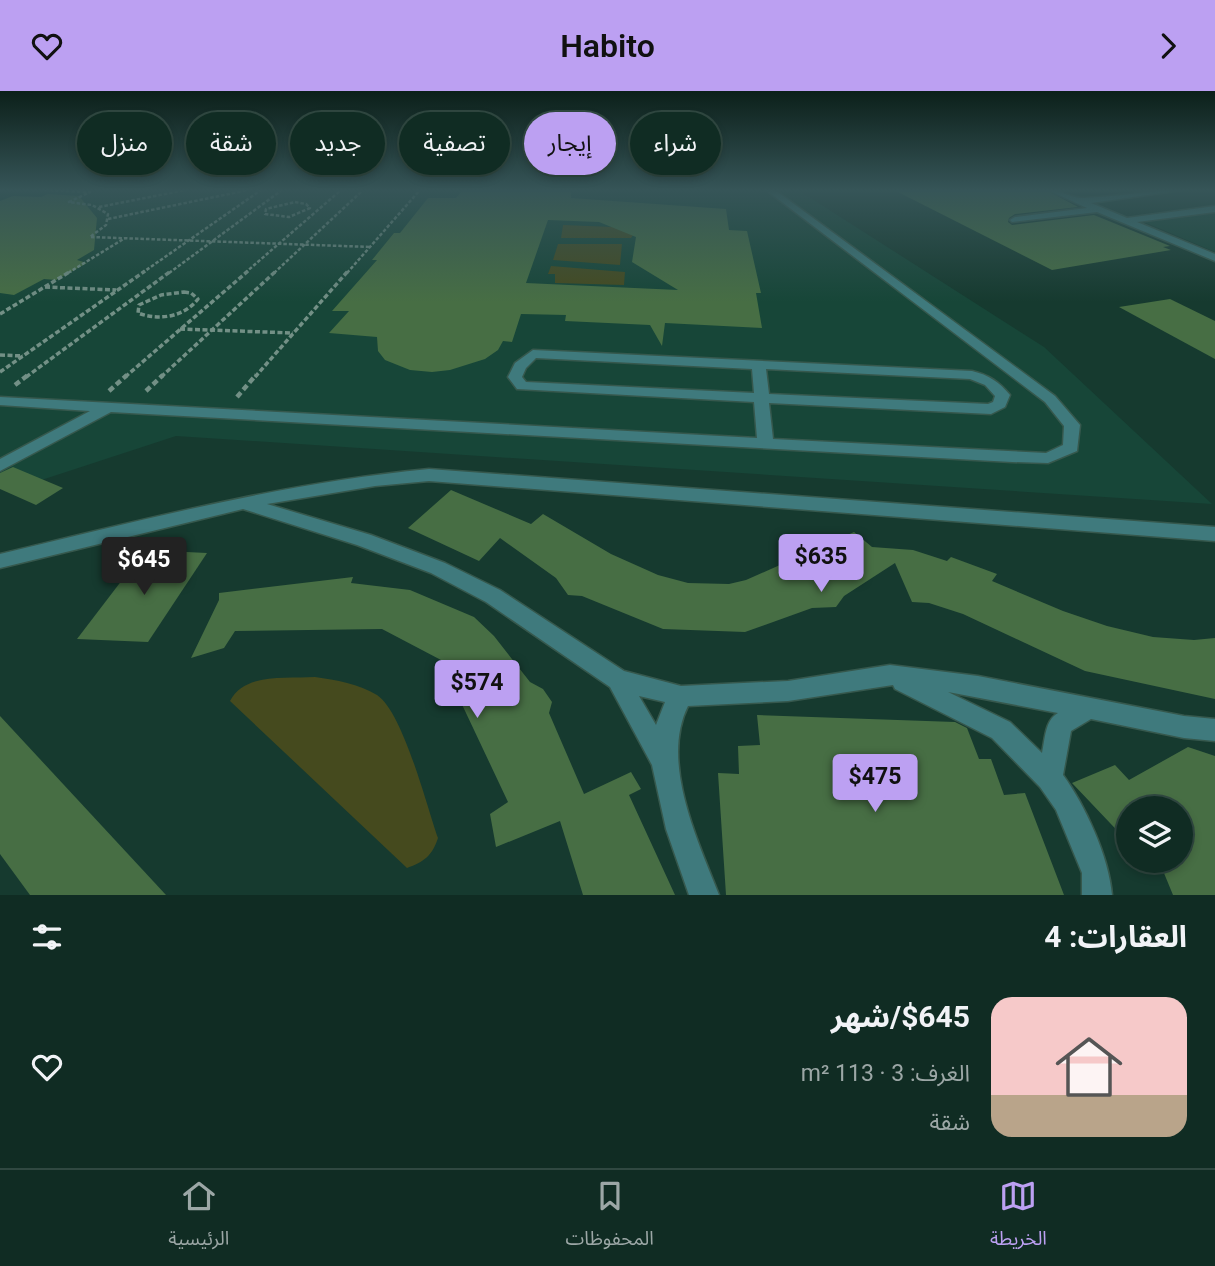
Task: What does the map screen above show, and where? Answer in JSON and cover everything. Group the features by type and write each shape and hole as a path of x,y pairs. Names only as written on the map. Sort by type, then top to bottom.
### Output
{"street":[{"path":"0,401 1048,458 1071,447 1072,425 1050,399 820,228"},
{"path":"1143,228 1215,258"},
{"path":"533,353 759,363 972,375 990,382 1003,395 1000,404 991,409 522,386 515,377 520,366 533,353"},
{"path":"759,363 765,443"},
{"path":"0,466 99,406"},
{"path":"0,561 245,503 363,479 429,475 1215,534"},
{"path":"245,503 363,540 438,568 493,596 618,680 681,696 788,691 890,675 978,686 1184,727 1215,730"},
{"path":"890,675 1002,730 1049,778 1066,801 1096,873 1097,895"},
{"path":"618,680 664,762 680,829 704,895"},
{"path":"664,762 669,719 681,696"},
{"path":"1049,778 1060,724 1090,708"}],"path":[{"path":"103,228 90,237 371,247"},
{"path":"0,372 207,228"},
{"path":"11,388 231,228"},
{"path":"99,406 180,329 298,228"},
{"path":"128,408 322,228"},
{"path":"222,413 388,228"},
{"path":"0,314 125,238"},
{"path":"44,287 117,290"},
{"path":"184,292 191,293 198,299 183,311 151,317 143,316 137,309 154,297 184,292"},
{"path":"180,329 294,333"},
{"path":"0,355 23,356"}],"shaded area":[{"path":"0,228 857,228 1044,347 1212,504 176,436 11,490 0,485"},
{"path":"563,228 638,228 631,238 561,238"},
{"path":"1157,228 1215,228 1215,252"},
{"path":"558,244 622,244 620,265 553,260"},
{"path":"551,266 625,272 624,285 555,283 555,274 548,274"},
{"path":"315,677 370,691 387,705 396,720 413,761 438,838 430,854 418,863 407,868 230,701 246,685 256,681"}],"building":[{"path":"0,228 96,228 94,250 77,260 87,263 56,280 44,279 14,295 0,293"},
{"path":"404,228 545,228 526,283 678,290 632,262 636,237 613,228 729,228 729,230 747,231 761,293 756,293 762,328 665,323 662,346 650,325 565,321 566,315 521,314 512,342 503,341 498,350 485,359 450,370 410,370 385,360 378,351 377,337 329,333 349,311 332,311 377,260 372,260 394,233 400,233"},
{"path":"968,228 1125,228 1170,246 1163,247 1171,250 1052,270"},
{"path":"1170,299 1215,321 1215,359 1119,307"},
{"path":"13,467 63,488 36,505 0,489 0,473"},
{"path":"451,490 531,524 543,514 611,554 658,575 688,583 729,584 746,580 854,532 872,547 913,550 947,561 951,557 997,574 992,581 1107,626 1153,637 1194,640 1215,638 1215,699 1085,671 963,614 929,603 912,602 895,563 844,596 836,607 812,608 745,632 663,629 582,596 568,595 556,578 500,538 479,561 408,528"},
{"path":"145,550 207,553 148,642 77,639"},
{"path":"353,577 351,583 410,590 474,617 494,636 530,682 543,689 552,702 549,713 584,794 631,772 641,789 629,795 675,895 583,895 560,821 496,847 490,814 508,802 441,660 382,629 235,631 224,648 191,658 219,600 219,593"},
{"path":"757,715 955,722 967,728 979,759 991,759 1004,795 1025,793 1064,895 726,895 718,773 739,774 738,746 760,745"},
{"path":"0,716 166,895 30,895 0,854"},
{"path":"1188,747 1215,756 1215,895 1173,895 1164,873 1193,873 1193,796 1116,796 1116,829 1072,783 1115,765 1129,780"}]}
